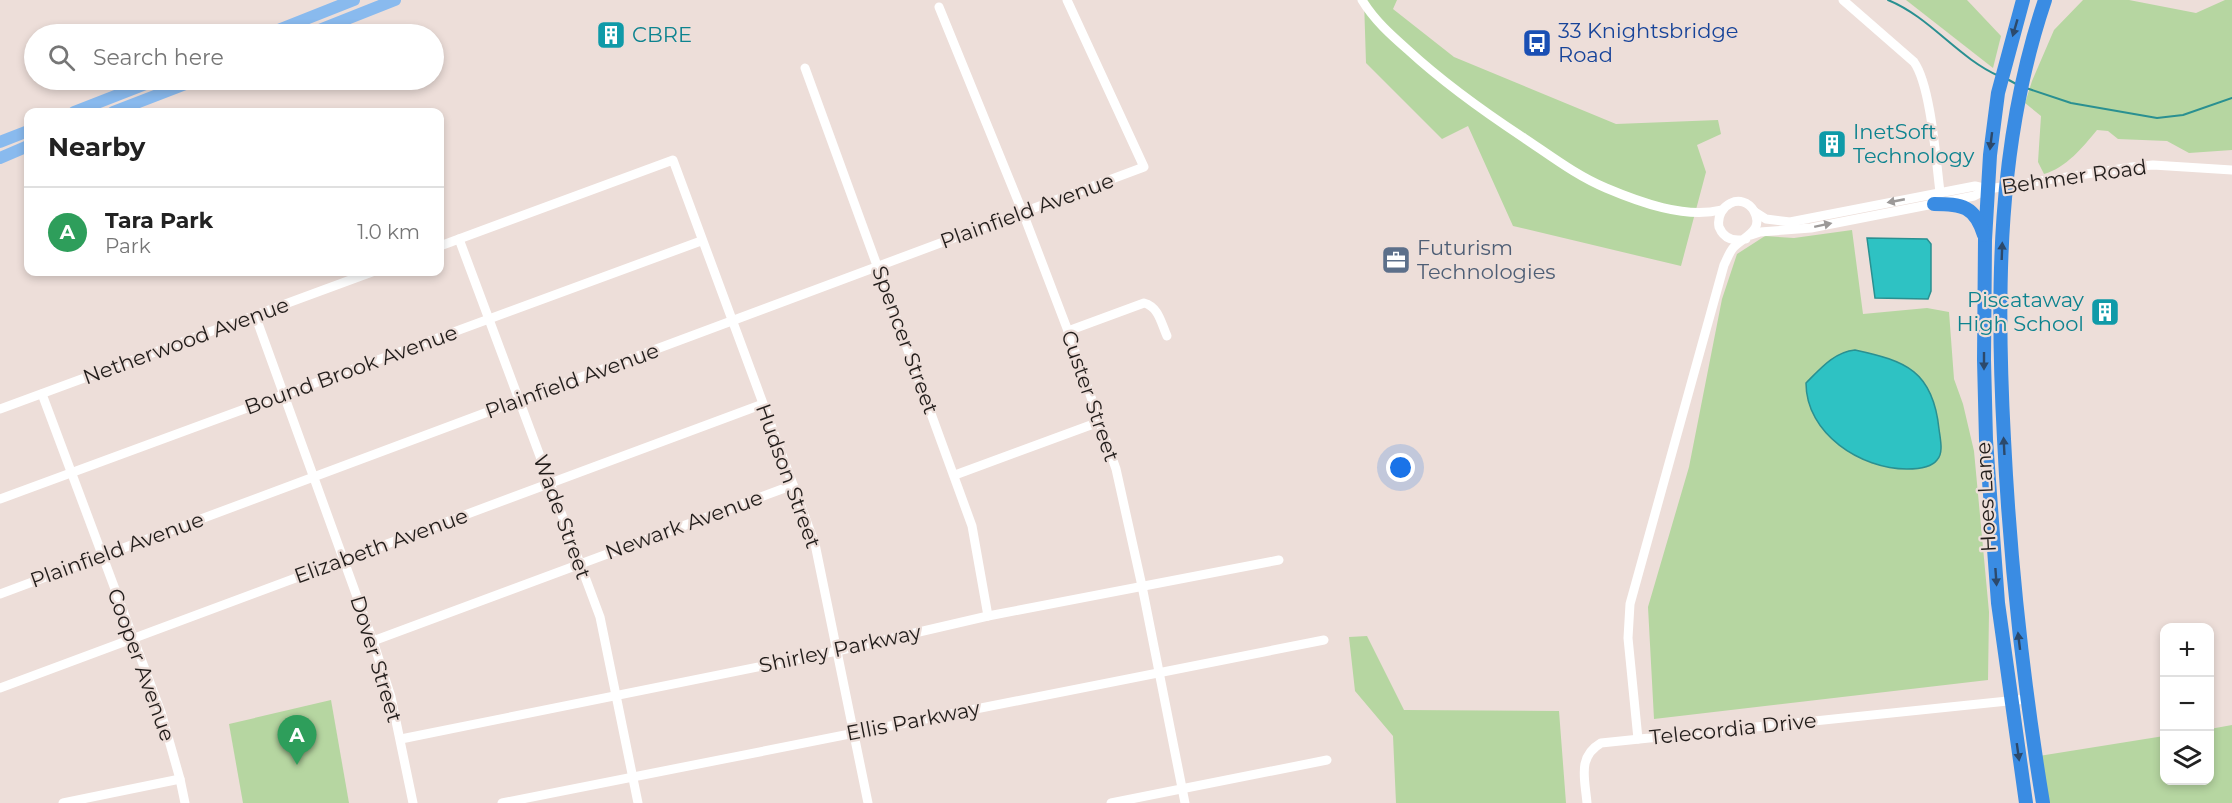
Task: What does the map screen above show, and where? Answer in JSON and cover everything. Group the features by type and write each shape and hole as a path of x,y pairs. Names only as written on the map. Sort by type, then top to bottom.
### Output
{"highway":[{"name":"Hoes Lane","path":"2023,0 1998,93 1990,155 1985,240 1986,440 1998,603 2026,803"},
{"name":"Hoes Lane","path":"2043,803 2027,699 2009,541 2001,383 2001,285 2005,187 2018,101 2045,0"},
{"path":"1937,198 1968,209 1980,222 1985,240"}],"main road":[{"path":"293,24 354,0"},
{"path":"334,24 395,0"},
{"path":"84,108 130,90"},
{"path":"123,108 170,90"},
{"path":"0,142 24,133"},
{"path":"0,158 24,148"}],"street":[{"name":"Plainfield Avenue","path":"0,594 1144,167 1066,0"},
{"path":"1362,0 1371,14 1389,33 1438,78 1576,172 1606,188 1637,200 1702,216 1729,239 1748,237 1760,232 1811,228 1937,198"},
{"path":"1844,0 1919,69 1925,88 1937,198"},
{"name":"Custer Street","path":"939,7 1023,213 1068,331 1116,470 1142,586 1185,803"},
{"name":"Spencer Street","path":"805,68 955,475 972,526 988,616"},
{"name":"Hudson Street","path":"459,239 673,160 701,241 815,544 868,803"},
{"name":"Behmer Road","path":"1937,198 1974,186 1988,189 2005,187 2132,167 2163,166 2232,170"},
{"path":"1689,212 1706,213 1721,210 1731,203 1741,202 1766,219 1791,222 1937,198"},
{"path":"1720,230 1718,222 1721,210"},
{"path":"1748,237 1756,224 1755,212"},
{"name":"Telecordia Drive","path":"1720,230 1725,242 1724,265 1630,604 1628,638 1638,739 2027,699"},
{"name":"Telecordia Drive","path":"1724,265 1735,246 1748,237"},
{"path":"444,245 459,239"},
{"name":"Wade Street","path":"459,239 600,617 638,803"},
{"name":"Bound Brook Avenue","path":"0,499 701,241"},
{"name":"Netherwood Avenue","path":"0,409 361,276"},
{"path":"1068,331 1144,303 1153,306 1156,310 1167,336"},
{"name":"Dover Street","path":"255,315 373,641 391,697 413,803"},
{"name":"Cooper Avenue","path":"42,394 160,712 185,803"},
{"name":"Elizabeth Avenue","path":"0,688 763,404"},
{"path":"955,475 1099,422"},
{"name":"Newark Avenue","path":"373,641 793,485"},
{"name":"Shirley Parkway","path":"401,739 837,651 988,616 1279,560"},
{"name":"Ellis Parkway","path":"501,803 1324,640"},
{"path":"1587,803 1584,773 1585,761 1590,749 1601,743 1638,739"},
{"path":"1111,803 1327,760"},
{"path":"63,803 180,779"}],"green space":[{"path":"1364,0 1397,0 1393,9 1454,57 1616,124 1718,120 1721,134 1697,145 1706,172 1681,266 1513,226 1468,126 1442,139 1366,63"},
{"path":"1906,0 1967,0 2001,36 1993,68"},
{"path":"2083,0 2129,0 2196,13 2225,0 2232,0 2232,150 2189,153 2167,141 2118,139 2108,131 2097,130 2067,162 2044,174 2038,162 2041,116 2025,103 2054,30"},
{"path":"1852,230 1863,314 1927,308 1949,312 1954,379 1963,404 1974,451 1989,612 1988,680 1654,719 1648,607 1689,467 1722,299 1737,254 1765,236 1794,238"},
{"path":"1367,636 1404,710 1559,711 1566,803 1396,803 1393,736 1355,691 1349,637"},
{"path":"331,700 349,803 243,803 229,724"},
{"path":"2232,725 2232,803 2046,803 2039,756 2160,737 2160,785 2214,785 2214,728"}],"water":[{"path":"1867,238 1927,239 1931,244 1931,291 1928,299 1875,298"},
{"path":"1855,350 1889,359 1914,372 1923,381 1936,409 1940,437 1940,453 1934,463 1923,468 1907,469 1872,463 1839,445 1815,418 1808,401 1806,383 1834,358 1847,351"}],"waterway":[{"path":"1888,0 1903,7 1970,59 1999,76"},
{"path":"2007,79 2018,85"},
{"path":"2026,88 2071,103 2157,118 2183,115 2232,98"}],"place":[{"name":"CBRE","path":"611,35"},
{"name":"33 Knightsbridge Road","path":"1537,43"},
{"name":"InetSoft Technology","path":"1832,144"},
{"name":"Futurism Technologies","path":"1396,260"},
{"name":"Piscataway High School","path":"2105,312"},
{"name":"Tara Park","path":"297,765"}]}
